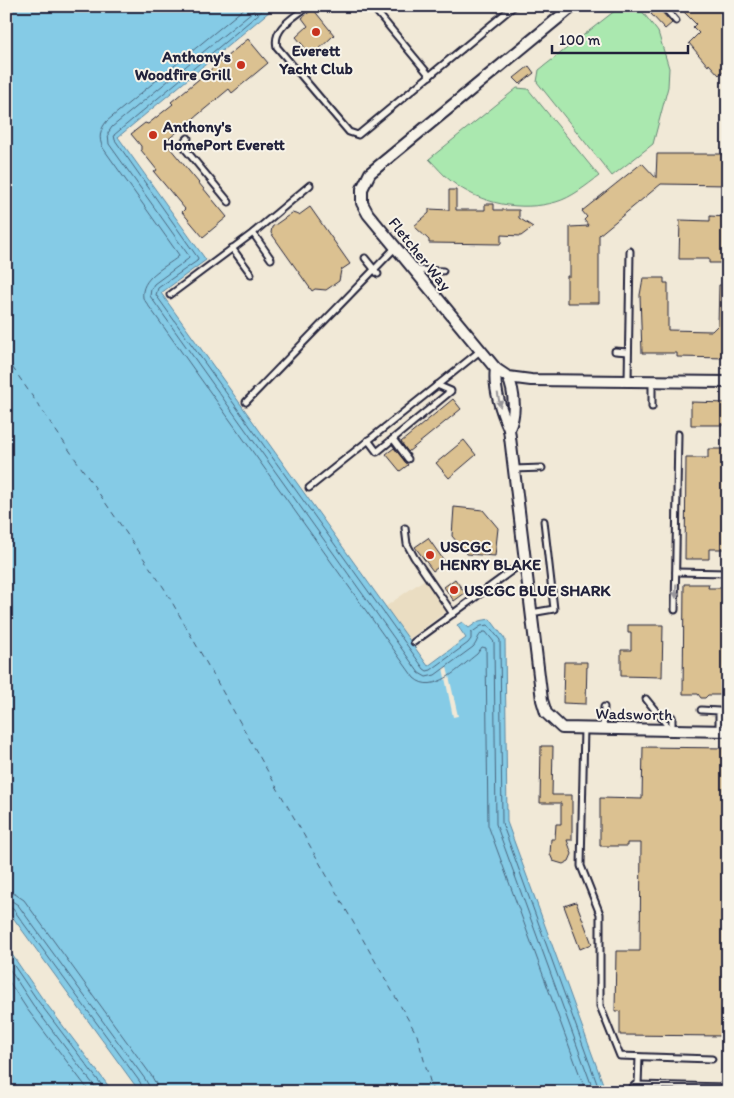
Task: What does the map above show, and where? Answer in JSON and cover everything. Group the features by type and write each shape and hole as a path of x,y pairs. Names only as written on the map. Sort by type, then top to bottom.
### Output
{"street":[{"name":"Fletcher Way","path":"573,6 370,173 362,189 362,203 368,214 395,248 480,350 496,369 508,377 531,380 728,382"},
{"path":"496,369 495,378 501,411 509,429 531,613"},
{"path":"508,377 512,386 514,418 509,429"},
{"name":"Wadsworth","path":"531,613 542,700 546,713 562,728 723,731"}],"lane":[{"path":"308,6 281,28 277,34 276,42 302,77 349,132 358,135 514,6"},
{"path":"372,6 430,76"},
{"path":"663,6 676,21"},
{"path":"188,138 186,150 229,202"},
{"path":"170,295 253,233 310,185"},
{"path":"253,233 271,259"},
{"path":"232,248 251,274"},
{"path":"246,402 376,272 395,248"},
{"path":"628,381 630,251"},
{"path":"365,258 376,272"},
{"path":"413,270 443,271"},
{"path":"309,488 480,350"},
{"path":"616,352 628,352"},
{"path":"652,381 652,407"},
{"path":"368,440 376,452 450,391 438,385"},
{"path":"675,610 678,434"},
{"path":"392,439 408,459"},
{"path":"514,469 542,468"},
{"path":"531,613 554,609 544,521"},
{"path":"404,528 407,544 414,557 453,614"},
{"path":"414,642 525,560"},
{"path":"676,572 728,573"},
{"path":"646,699 672,730"},
{"path":"603,729 604,707"},
{"path":"701,710 719,711 723,731"},
{"path":"672,717 672,730"},
{"path":"584,728 581,866 600,914 600,1006 620,1056 712,1058"},
{"path":"638,1085 639,1057"},
{"path":"628,1092 631,1087 638,1085 728,1087"}],"shaded area":[{"path":"428,577 452,607 409,639 385,607"}],"green space":[{"path":"621,6 638,6 658,32 669,68 668,87 653,144 612,176 537,82 539,70"},
{"path":"517,88 528,89 599,176 567,198 543,205 515,206 501,204 462,189 442,173 429,159"}],"water":[{"path":"6,6 276,6 118,137 206,260 161,293 428,666 466,638 457,625 462,622 469,628 479,621 490,619 505,639 507,822 606,1092 140,1092 6,908"},
{"path":"6,946 42,998 113,1092 6,1092"}],"pier":[{"path":"447,667 458,716 453,717 443,668"}],"building":[{"path":"678,6 728,6 728,76 723,71 719,75 709,64 708,66 689,43 699,33 693,27 696,24"},
{"path":"658,8 672,23 665,29 651,14"},
{"name":"Everett Yacht Club","path":"313,9 334,35 312,56 296,37 308,26 302,18"},
{"path":"248,39 268,63 232,93 229,89 165,142 227,217 203,237 182,212 185,209 154,172 157,170 131,134 145,123 148,124 173,104 171,102"},
{"path":"529,66 534,73 520,84 514,78"},
{"path":"657,154 728,154 728,185 661,184 599,235 599,303 567,303 567,276 570,276 570,227 589,226 584,220 587,217 582,211 642,163 656,178"},
{"path":"449,190 456,190 456,210 485,210 485,204 494,204 494,210 519,210 519,218 533,227 521,236 501,235 501,244 429,243 429,240 414,226 429,213 429,209 449,210"},
{"path":"310,207 350,264 341,270 339,281 326,290 315,289 312,291 271,233 272,227 292,213 299,215"},
{"path":"710,216 728,217 728,263 709,263 709,259 679,259 680,220 710,221"},
{"path":"643,278 664,278 664,283 668,283 668,330 712,331 718,325 719,285 728,285 728,358 677,357 677,353 642,353 640,295"},
{"path":"453,399 461,409 408,452 401,442"},
{"path":"691,402 728,403 728,425 691,425"},
{"path":"464,440 476,455 449,478 436,463"},
{"path":"394,448 408,465 400,471 386,454"},
{"path":"708,449 728,449 728,549 709,549 709,559 685,559 686,458 708,458"},
{"path":"454,507 483,510 498,528 495,556 467,554 452,536"},
{"name":"USCGC HENRY BLAKE","path":"428,538 445,562 433,571 415,547"},
{"name":"USCGC BLUE SHARK","path":"455,579 465,593 454,601 444,587"},
{"path":"684,584 709,584 708,588 728,588 728,695 708,695 705,698 701,698 698,694 683,694"},
{"path":"628,625 663,625 662,677 621,676 621,650 631,650 631,633 628,633"},
{"path":"564,662 587,662 586,704 563,703"},
{"path":"541,746 553,746 552,795 572,795 572,840 567,840 572,854 569,861 563,864 553,861 550,854 551,839 555,839 556,824 561,824 561,803 540,803"},
{"path":"643,747 728,748 728,928 725,1036 620,1035 620,1011 615,1011 616,951 640,951 641,843 627,843 627,846 600,846 600,798 642,799"},
{"path":"576,902 592,944 580,949 564,906"}],"ferry route":[{"path":"6,90 12,82"},
{"path":"6,358 164,588 417,1035 433,1092"}],"place":[{"name":"Everett Yacht Club","path":"316,32"},
{"name":"Anthony's Woodfire Grill","path":"241,65"},
{"name":"Anthony's HomePort Everett","path":"153,135"},
{"name":"USCGC HENRY BLAKE","path":"430,555"},
{"name":"USCGC BLUE SHARK","path":"454,590"}]}
